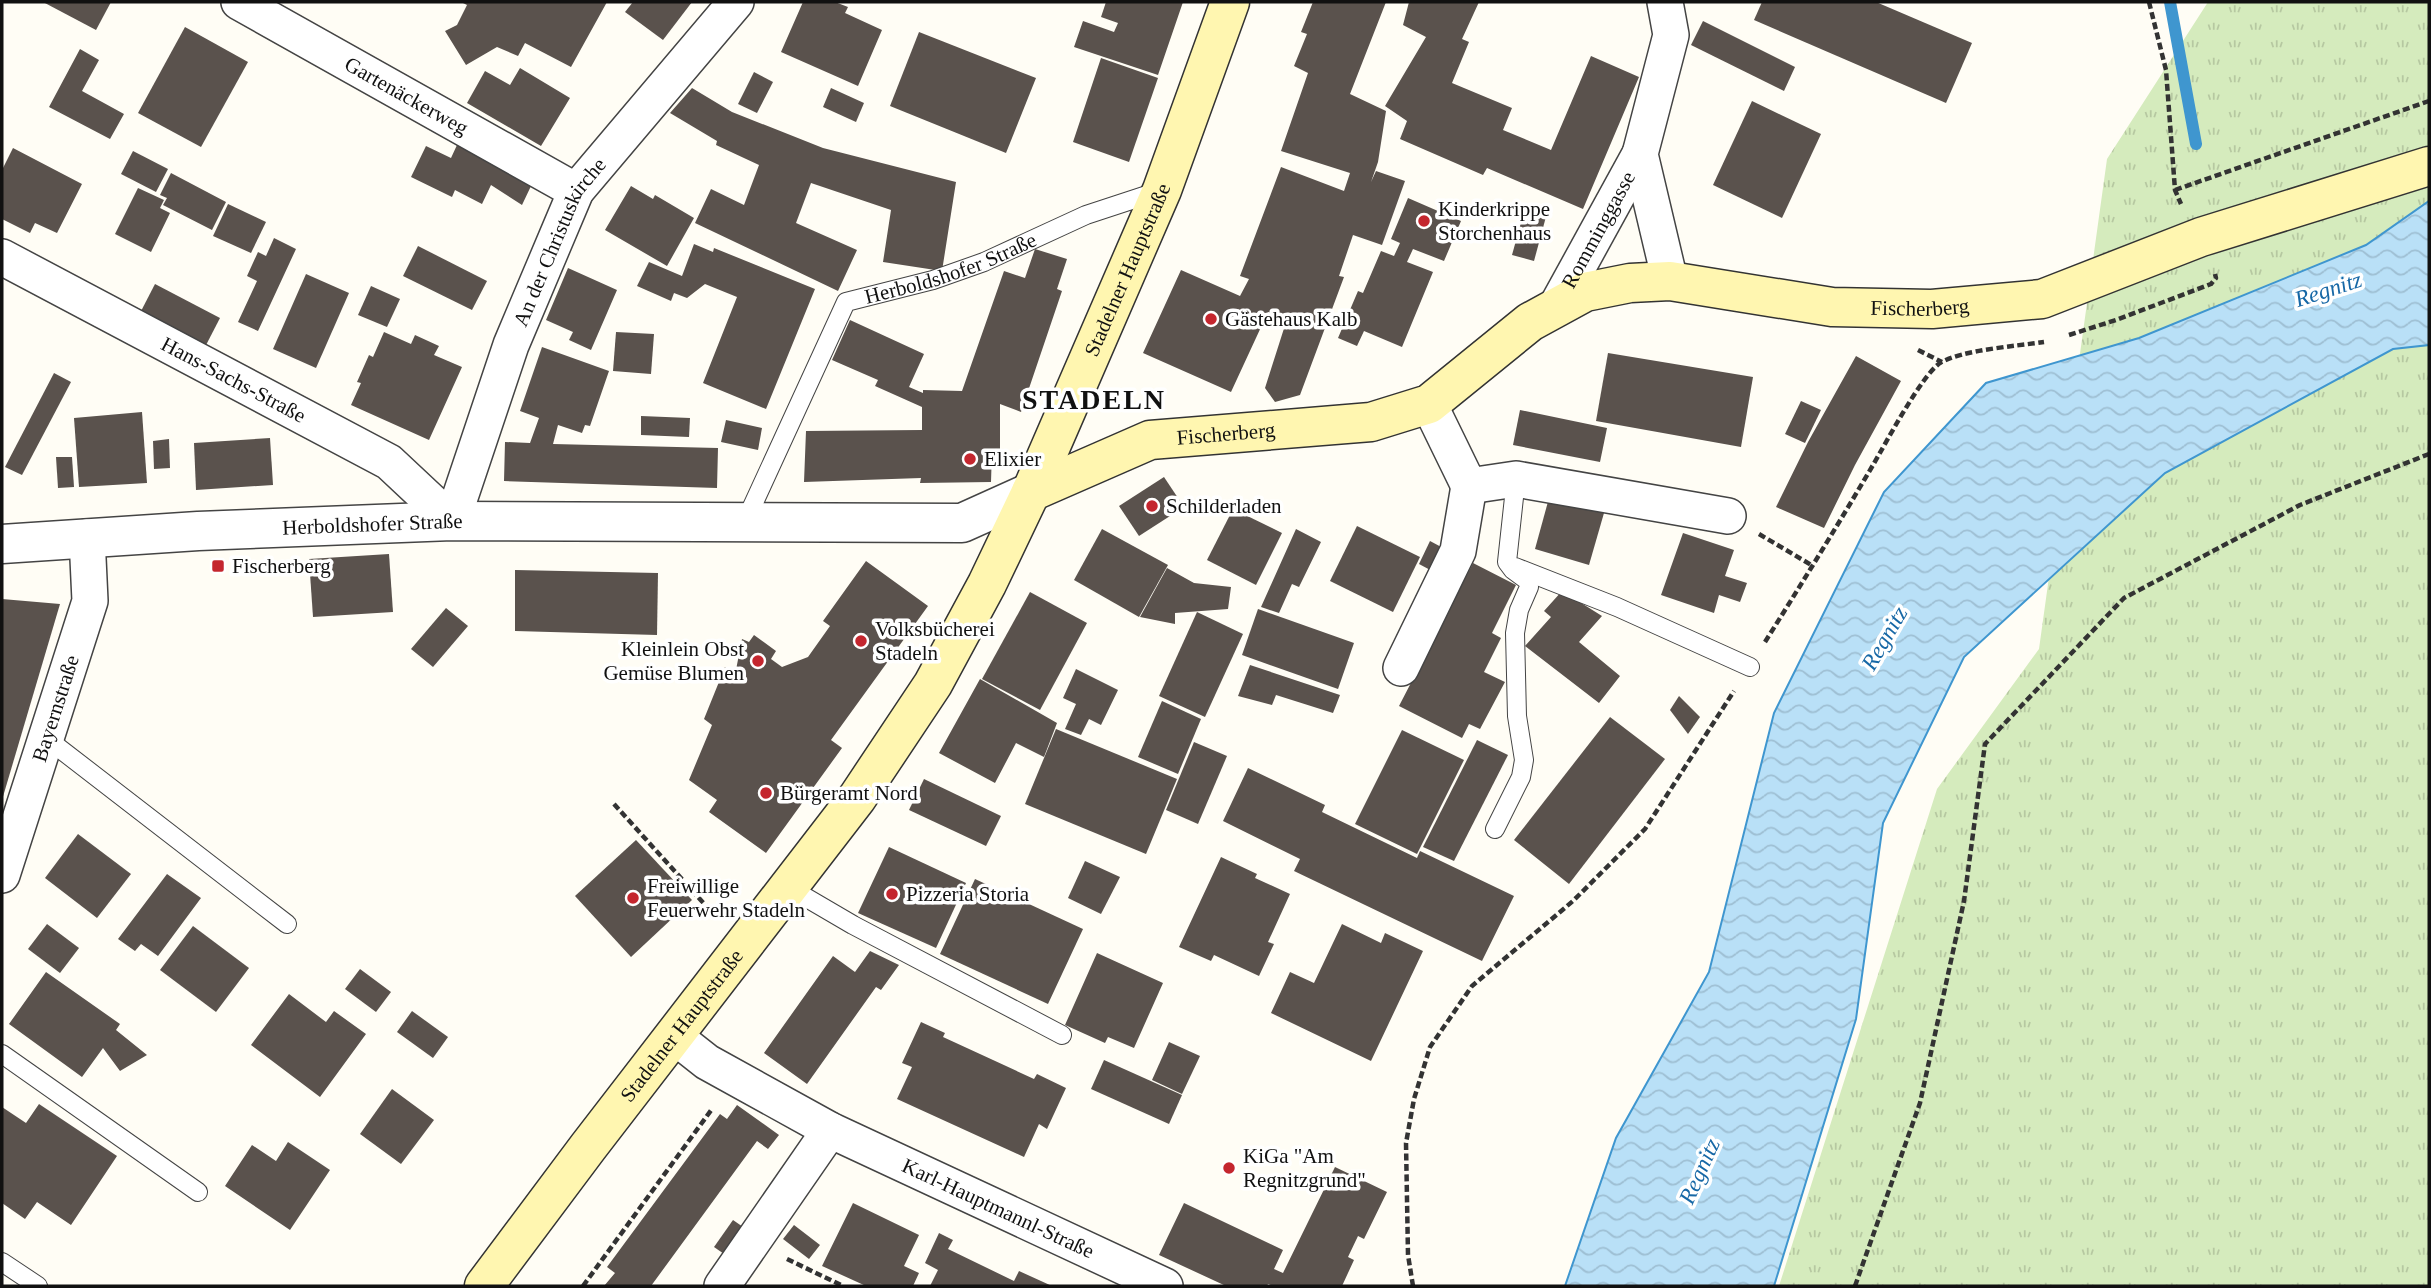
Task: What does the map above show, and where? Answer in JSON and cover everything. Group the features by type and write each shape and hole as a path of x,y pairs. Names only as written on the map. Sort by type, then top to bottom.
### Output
{"main road":[{"name":"Stadelner Hauptstraße","path":"484,1286 857,798 933,684 987,584 1031,492 1162,190 1230,2"},
{"name":"Fischerberg","path":"1031,492 1150,440 1371,422 1429,404 1530,322 1586,292 1629,283 1670,281 1832,307 1932,309 2042,299 2201,237 2429,166"}],"street":[{"name":"Gartenäckerweg","path":"239,2 576,191"},
{"name":"An der Christuskirche","path":"452,521 511,345 576,191 736,2"},
{"name":"Romminggasse","path":"1556,307 1640,154 1671,35 1668,4"},
{"name":"Romminggasse","path":"1640,154 1670,281"},
{"name":"Hans-Sachs-Straße","path":"2,257 389,462 452,521"},
{"path":"1401,668 1458,551 1469,485 1429,404"},
{"path":"1469,485 1516,479 1728,516"},
{"name":"Herboldshofer Straße","path":"2,544 87,537 452,521 962,523 1031,492"},
{"name":"Bayernstraße","path":"2,875 90,601 87,537"},
{"name":"Karl-Hauptmannl-Straße","path":"674,1035 707,1062 830,1130 1165,1286"},
{"path":"722,1286 830,1130"}],"lane":[{"name":"Herboldshofer Straße","path":"745,522 846,302 971,266 1086,215 1162,190"},
{"path":"1508,564 1516,479"},
{"path":"1508,564 1617,607 1750,667"},
{"path":"1495,829 1521,777 1524,760 1517,716 1515,633 1519,610 1529,587 1528,582 1508,564"},
{"path":"46,738 287,924"},
{"path":"788,887 853,925 1062,1035"},
{"path":"2,1054 198,1192"},
{"path":"2,1262 38,1286"}],"path":[{"path":"2149,2 2166,70 2175,190 2429,101"},
{"path":"2058,338 2116,320 2211,284 2216,278 2215,270 2201,237"},
{"path":"1413,1286 1408,1255 1406,1143 1414,1099 1430,1048 1472,986 1573,901 1645,829 1750,667 1903,414 1933,370 1942,362 1972,353 2047,342"},
{"path":"1855,1286 1920,1103 1964,901 1985,744 2124,598 2300,505 2429,454"},
{"path":"1773,542 1812,566"},
{"path":"614,804 742,946"},
{"path":"583,1286 735,1078"},
{"path":"754,1243 843,1286"}],"green space":[{"path":"2208,2 2429,2 2429,1286 1779,1286 1937,789 2039,649 2107,159"}],"water":[{"name":"Regnitz","path":"2429,201 2429,345 2393,349 2165,473 1964,657 1883,823 1856,1019 1774,1286 1565,1286 1616,1138 1709,972 1774,713 1884,492 1986,383 2139,338 2366,245"}],"building":[{"path":"43,2 111,2 96,30"},
{"path":"461,2 607,2 571,67 525,43 518,56 497,47 466,65 445,31 457,25 467,5"},
{"path":"633,2 692,2 663,40 625,12"},
{"path":"803,2 835,2 848,7 845,13 882,30 858,86 781,52"},
{"path":"1106,2 1183,2 1158,75 1074,47 1083,21 1114,32 1118,23 1101,17"},
{"path":"1313,2 1386,2 1350,94 1386,111 1378,162 1371,182 1376,171 1405,181 1382,245 1353,235 1339,276 1344,277 1300,395 1275,402 1265,388 1287,319 1268,312 1231,392 1143,353 1181,270 1240,296 1249,279 1240,276 1281,167 1344,191 1350,173 1281,151 1308,73 1294,66 1307,34 1301,32"},
{"path":"1409,2 1479,2 1462,39 1469,42 1452,83 1512,108 1503,130 1551,150 1591,56 1639,77 1583,209 1487,168 1483,175 1400,139 1407,121 1385,106 1426,37 1403,25"},
{"path":"1762,2 1876,2 1972,43 1946,103 1754,20"},
{"path":"1703,21 1795,67 1784,91 1691,45"},
{"path":"185,27 248,62 201,147 138,113"},
{"path":"919,32 1036,78 1006,153 890,106"},
{"path":"80,49 99,60 82,91 124,114 110,139 49,107"},
{"path":"1101,58 1158,78 1129,162 1073,142"},
{"path":"520,68 570,98 541,146 467,103 485,71 510,85"},
{"path":"754,72 773,82 757,113 738,104"},
{"path":"692,88 732,112 823,148 956,182 942,271 883,262 891,210 811,183 796,223 857,250 838,291 695,223 711,189 744,205 759,165 716,145 717,141 670,113"},
{"path":"831,88 864,103 856,122 823,107"},
{"path":"1752,101 1821,134 1782,218 1713,185"},
{"path":"457,145 531,186 522,205 491,185 482,204 455,190 452,197 411,177 426,146 451,158"},
{"path":"13,148 82,184 57,233 35,223 30,233 2,219 2,170"},
{"path":"133,151 168,169 156,192 121,174"},
{"path":"171,173 226,202 212,230 163,205 167,198 160,195"},
{"path":"631,186 653,199 655,195 694,218 667,266 605,230"},
{"path":"138,188 164,200 160,208 170,213 151,252 115,234"},
{"path":"1408,198 1461,221 1444,261 1413,249 1407,262 1433,272 1402,347 1364,331 1357,346 1338,338 1358,291 1363,293 1381,251 1394,256 1400,243 1391,239"},
{"path":"228,204 266,222 251,253 213,236"},
{"path":"1525,208 1547,213 1534,261 1512,255"},
{"path":"274,238 296,249 258,331 238,322 257,281 247,276 258,252 266,256"},
{"path":"694,244 713,252 714,248 815,289 766,409 703,383 737,297 705,284 687,298 674,293 671,301 637,286 649,262 682,276"},
{"path":"418,246 487,281 472,310 403,276"},
{"path":"1035,249 1067,259 1057,289 1062,291 1021,412 1000,404 1000,450 992,450 991,482 920,483 921,478 804,482 806,431 922,430 922,407 875,386 878,380 832,360 850,320 924,354 909,387 923,393 923,390 962,391 1004,271 1025,278"},
{"path":"568,268 617,290 591,350 569,340 573,332 546,320"},
{"path":"306,274 349,293 316,368 273,349"},
{"path":"155,284 220,318 204,349 139,315"},
{"path":"371,286 400,299 387,327 358,315"},
{"path":"384,332 411,344 415,335 439,346 434,355 462,367 429,440 351,405 361,383 357,382 369,355 373,357"},
{"path":"616,332 654,334 651,374 613,371"},
{"path":"542,347 609,371 590,426 585,425 582,433 558,425 553,444 718,448 717,488 504,481 505,442 530,443 539,418 520,411"},
{"path":"1608,353 1753,377 1741,447 1596,421"},
{"path":"1856,356 1901,381 1824,528 1776,507 1808,442"},
{"path":"54,373 71,382 22,475 5,467"},
{"path":"1801,401 1821,410 1805,443 1785,434"},
{"path":"1520,410 1607,428 1600,462 1513,445"},
{"path":"142,412 147,483 79,487 74,418"},
{"path":"641,416 690,418 689,437 641,435"},
{"path":"726,420 762,428 758,450 721,442"},
{"path":"270,438 273,485 196,490 194,443"},
{"path":"169,439 170,468 154,469 153,441"},
{"path":"56,457 72,457 74,487 58,488"},
{"name":"Schilderladen","path":"1164,477 1184,507 1139,536 1119,506"},
{"path":"1549,498 1604,513 1589,565 1535,549"},
{"path":"1233,509 1282,533 1256,585 1207,560"},
{"path":"1357,526 1420,557 1393,612 1330,581"},
{"path":"1102,529 1168,565 1139,617 1074,580"},
{"path":"1296,529 1321,542 1299,587 1292,584 1279,613 1261,607"},
{"path":"1683,533 1734,550 1725,576 1747,583 1740,602 1719,595 1714,613 1661,595"},
{"path":"1430,541 1445,549 1434,572 1419,564"},
{"path":"389,554 393,612 313,617 309,559"},
{"path":"866,561 928,606 831,740 842,748 766,853 709,812 717,800 689,780 712,725 704,719 725,667 735,675 742,639 749,642 754,635 776,651 771,659 782,667 808,657 830,626 823,621"},
{"path":"1473,563 1516,585 1492,633 1501,638 1484,672 1505,682 1480,729 1469,724 1462,738 1399,706"},
{"path":"1167,568 1194,583 1231,587 1228,609 1175,613 1175,624 1140,617"},
{"path":"515,570 658,573 657,635 515,631"},
{"path":"1562,591 1602,616 1579,642 1620,676 1599,703 1525,646 1551,617 1544,611"},
{"path":"1030,592 1087,623 1040,710 982,679"},
{"path":"2,599 60,604 2,800"},
{"path":"446,608 468,626 433,667 411,649"},
{"path":"1258,609 1354,643 1338,689 1242,655"},
{"path":"1197,612 1243,634 1205,717 1159,696"},
{"path":"1250,665 1340,695 1333,713 1276,695 1272,705 1238,696"},
{"path":"1076,669 1118,690 1101,725 1089,719 1081,735 1065,729 1076,704 1063,698"},
{"path":"980,679 1057,723 1044,757 1016,743 995,783 939,753"},
{"path":"1679,696 1700,717 1688,734 1670,710"},
{"path":"1162,701 1201,719 1178,774 1138,757"},
{"path":"1610,717 1665,759 1569,884 1514,840"},
{"path":"1056,729 1177,779 1146,854 1025,804"},
{"path":"1402,730 1464,760 1417,854 1355,824"},
{"path":"1477,740 1508,755 1454,861 1423,847"},
{"path":"1194,742 1227,756 1198,824 1166,810"},
{"path":"1248,768 1325,805 1322,812 1417,858 1420,851 1514,896 1482,961 1294,871 1300,859 1223,821"},
{"path":"924,779 1001,816 986,846 909,810"},
{"path":"78,834 131,874 97,918 45,878"},
{"name":"Freiwillige Feuerwehr Stadeln","path":"636,840 692,900 631,957 575,896"},
{"path":"889,847 966,883 936,948 858,913"},
{"path":"1221,857 1257,874 1255,878 1290,894 1268,942 1274,944 1259,976 1214,955 1211,961 1179,947"},
{"path":"1085,861 1120,877 1101,914 1068,898"},
{"path":"167,874 201,898 158,956 141,944 135,951 118,939"},
{"path":"975,879 1083,929 1048,1004 940,954"},
{"path":"47,924 79,948 60,973 28,949"},
{"path":"1342,924 1381,943 1385,933 1423,951 1371,1061 1271,1013 1290,972 1314,983"},
{"path":"193,926 249,968 216,1012 160,970"},
{"path":"870,951 899,965 881,990 876,987 807,1084 764,1053 833,956 855,972"},
{"path":"1097,953 1163,983 1134,1048 1108,1037 1105,1043 1065,1025"},
{"path":"360,969 391,992 376,1012 345,989"},
{"path":"46,972 120,1024 116,1030 147,1055 120,1071 103,1048 82,1077 9,1024"},
{"path":"289,994 326,1022 334,1011 366,1034 320,1097 251,1045"},
{"path":"412,1011 448,1037 433,1058 397,1032"},
{"path":"921,1022 945,1033 943,1037 1034,1079 1037,1074 1066,1088 1047,1129 1039,1124 1024,1157 897,1099 912,1067 902,1063"},
{"path":"1169,1042 1200,1056 1182,1094 1152,1080"},
{"path":"1104,1060 1182,1095 1169,1124 1091,1089"},
{"path":"392,1089 434,1120 401,1164 360,1134"},
{"path":"39,1104 117,1156 71,1225 37,1202 25,1219 2,1203 2,1107 26,1123"},
{"path":"737,1105 779,1135 768,1149 757,1141 651,1286 604,1286 615,1273 607,1267 720,1114 727,1119"},
{"path":"288,1142 330,1170 290,1230 225,1186 252,1145 276,1161"},
{"path":"1335,1167 1387,1192 1364,1239 1358,1236 1348,1257 1354,1260 1342,1286 1226,1286 1159,1255 1184,1203 1283,1250 1274,1269 1283,1273"},
{"path":"853,1203 919,1235 904,1266 919,1273 913,1286 866,1286 822,1266"},
{"path":"733,1220 746,1229 727,1256 714,1247"},
{"path":"794,1225 820,1245 809,1259 783,1239"},
{"path":"939,1233 953,1240 948,1249 1014,1281 1019,1271 1052,1286 930,1286 938,1270 925,1263"}],"waterway":[{"path":"2170,2 2196,144"}],"place":[{"name":"Kinderkrippe Storchenhaus","path":"1424,221"},
{"name":"Gästehaus Kalb","path":"1211,319"},
{"name":"Elixier","path":"970,459"},
{"name":"Schilderladen","path":"1152,506"},
{"name":"Fischerberg","path":"218,566"},
{"name":"Volksbücherei Stadeln","path":"861,641"},
{"name":"Kleinlein Obst Gemüse Blumen","path":"758,661"},
{"name":"Bürgeramt Nord","path":"766,793"},
{"name":"Pizzeria Storia","path":"892,894"},
{"name":"Freiwillige Feuerwehr Stadeln","path":"633,898"},
{"name":"KiGa \"Am Regnitzgrund\"","path":"1229,1168"}],"district":[{"name":"STADELN","path":"1094,399"}]}
